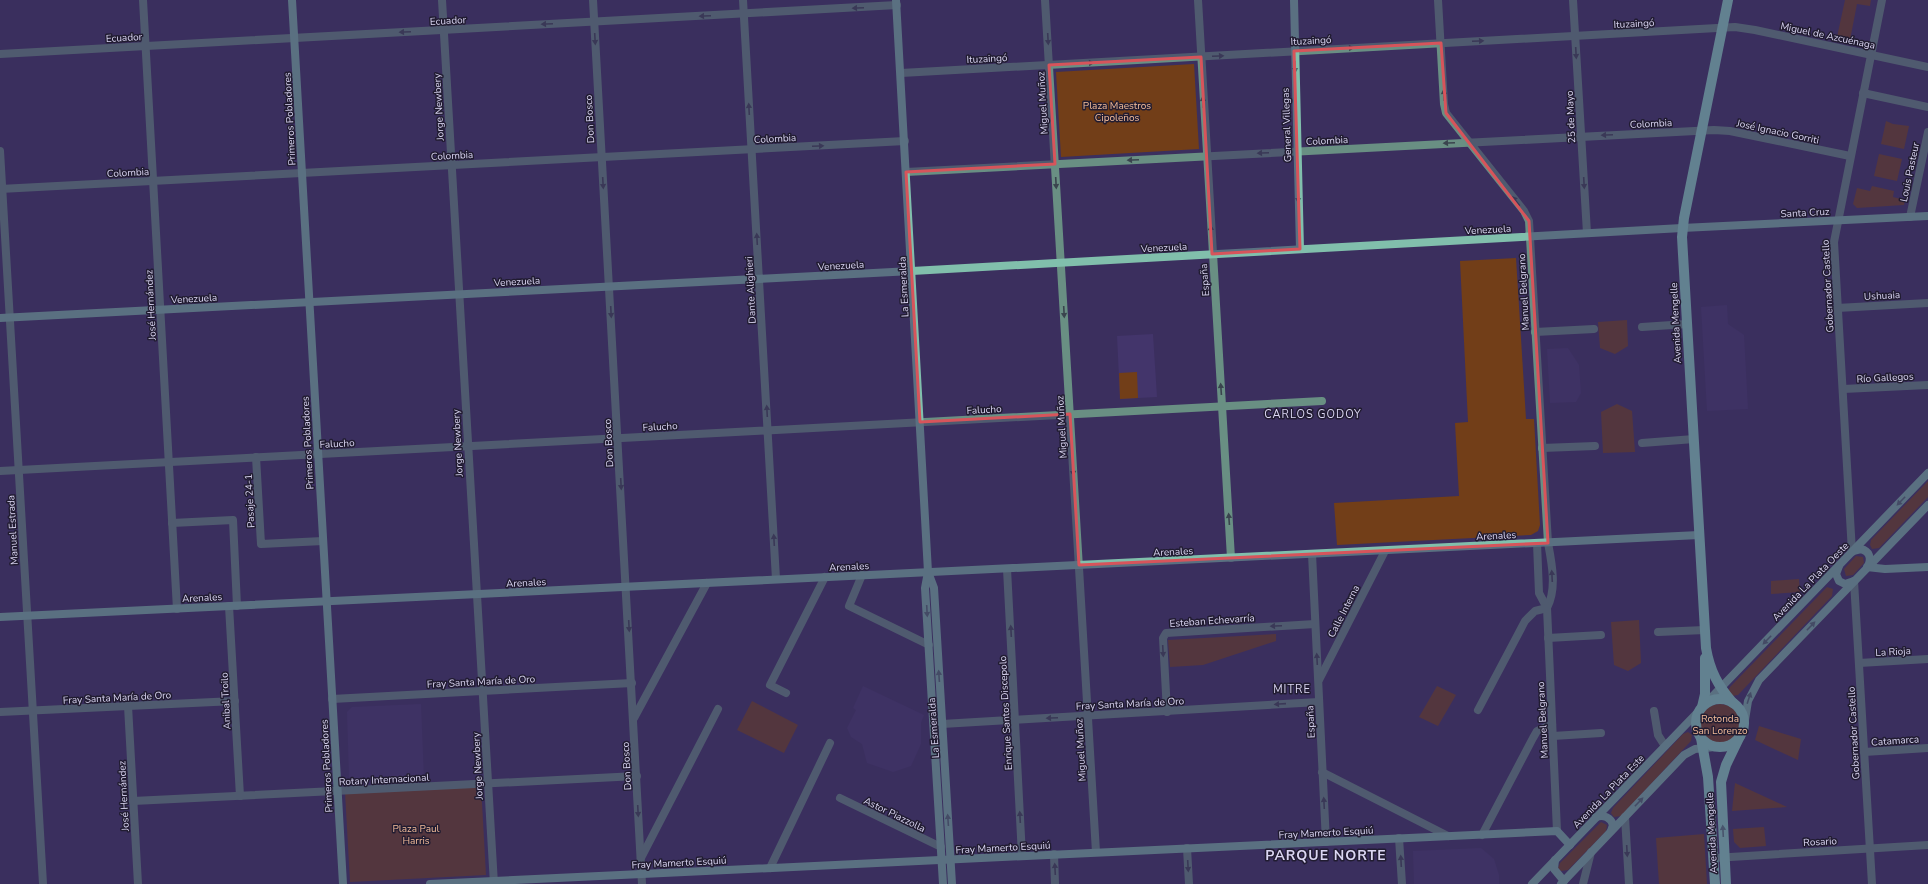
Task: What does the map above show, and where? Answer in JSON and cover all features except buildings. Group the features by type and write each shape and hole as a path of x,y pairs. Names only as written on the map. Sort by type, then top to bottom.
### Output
{"main road":[{"name":"Primeros Pobladores","path":"292,0 342,884"},
{"name":"General Villegas","path":"1294,0 1294,51 1300,249"},
{"name":"Avenida Mengelle","path":"1728,0 1682,228 1706,648 1711,671 1721,688 1733,703"},
{"name":"La Esmeralda","path":"896,3 912,271 928,572 926,588 943,884"},
{"name":"Santa Cruz","path":"1682,228 1928,216"},
{"name":"Venezuela","path":"0,318 912,271 1682,228"},
{"name":"Avenida La Plata Oeste","path":"1702,708 1928,473"},
{"path":"1556,860 1554,870 1562,883 1684,755 1702,743 1715,747 1730,745 1742,731 1748,701 1759,680 1928,505"},
{"name":"Arenales","path":"0,617 1699,536"},
{"path":"1852,552 1861,549 1867,552 1870,558 1867,567"},
{"path":"1839,565 1836,574 1839,581 1848,584 1854,581"},
{"path":"1867,567 1885,569 1928,567"},
{"name":"La Esmeralda","path":"928,572 934,588 952,884"},
{"name":"Avenida Mengelle","path":"1702,708 1705,694 1704,667 1706,648"},
{"path":"1702,743 1696,726 1702,708 1719,699 1733,703 1742,714 1742,731"},
{"name":"Avenida La Plata Este","path":"1532,884 1702,708"},
{"name":"Avenida Mengelle","path":"1726,884 1721,782 1726,765 1742,731"},
{"name":"Avenida Mengelle","path":"1702,743 1709,783 1715,884"},
{"path":"1596,817 1603,816 1610,819 1613,826 1611,831"},
{"path":"1557,831 1570,845"},
{"name":"Fray Mamerto Esquiú","path":"430,884 1557,831"}],"street":[{"name":"José Hernández","path":"143,0 177,609"},
{"name":"Jorge Newbery","path":"442,0 494,882"},
{"name":"Don Bosco","path":"593,0 642,884"},
{"name":"Dante Alighieri","path":"743,0 776,579"},
{"name":"Miguel Muñoz","path":"1046,0 1096,852"},
{"name":"España","path":"1198,0 1206,156 1231,558"},
{"name":"Manuel Belgrano","path":"1438,0 1445,110 1526,215 1528,221 1548,543 1551,561 1552,592 1547,608 1557,831"},
{"name":"25 de Mayo","path":"1573,0 1587,233"},
{"name":"Gobernador Castello","path":"1852,552 1834,250 1837,220 1882,0"},
{"name":"Ecuador","path":"0,54 744,14 896,3"},
{"name":"Ituzaingó","path":"900,73 1722,28"},
{"name":"Miguel de Azcuénaga","path":"1722,28 1748,28 1928,66"},
{"path":"1863,93 1928,107"},
{"name":"Colombia","path":"906,172 1702,130"},
{"name":"José Ignacio Gorriti","path":"1702,130 1730,131 1850,156"},
{"name":"Louis Pasteur","path":"1910,217 1928,132"},
{"name":"Colombia","path":"1,189 904,141"},
{"name":"Manuel Estrada","path":"0,151 1,189 10,318 43,884"},
{"name":"Ushuaia","path":"1837,308 1928,303"},
{"path":"1642,327 1687,324"},
{"path":"1535,332 1594,329"},
{"name":"Río Gallegos","path":"1843,390 1928,385"},
{"name":"Falucho","path":"0,471 1322,401"},
{"path":"1642,443 1694,439"},
{"path":"1542,448 1595,446"},
{"name":"Pasaje 24-1","path":"256,457 261,544 323,541"},
{"name":"Pasaje 24-1","path":"172,523 233,520 233,606"},
{"name":"Manuel Belgrano","path":"1536,543 1539,593 1547,608"},
{"name":"Calle Interna","path":"1318,681 1385,551"},
{"name":"España","path":"1312,554 1326,842"},
{"name":"Enrique Santos Discepolo","path":"1007,569 1022,856"},
{"path":"862,575 849,606 929,645"},
{"path":"786,693 770,686 825,577"},
{"name":"Gobernador Castello","path":"1854,581 1872,884"},
{"path":"634,719 707,583"},
{"name":"Anibal Troilo","path":"233,606 235,701 240,796"},
{"path":"1478,710 1525,622 1535,611 1547,608"},
{"name":"Esteban Echevarría","path":"1166,712 1163,641 1166,633 1315,624"},
{"path":"1658,632 1705,630"},
{"path":"1548,638 1601,635"},
{"name":"La Rioja","path":"1859,663 1928,659"},
{"name":"Fray Santa María de Oro","path":"332,699 632,683"},
{"name":"Fray Santa María de Oro","path":"0,712 235,701"},
{"name":"Fray Santa María de Oro","path":"942,724 1319,702"},
{"name":"José Hernández","path":"128,706 138,884"},
{"path":"641,858 718,709"},
{"path":"1654,711 1658,735 1665,746"},
{"path":"1482,835 1537,731 1552,724"},
{"path":"1553,736 1602,733"},
{"path":"770,868 830,743"},
{"name":"Catamarca","path":"1864,752 1928,748"},
{"path":"1322,772 1448,836"},
{"name":"Rotary Internacional","path":"133,801 636,776"},
{"name":"Astor Piazzolla","path":"840,798 941,847"},
{"path":"1625,817 1628,884"},
{"path":"1399,838 1402,884"},
{"name":"Rosario","path":"1714,858 1928,845"},
{"path":"1187,848 1189,884"},
{"path":"1583,884 1592,852"},
{"path":"1054,854 1055,884"}],"highlighted area":[{"path":"1441,43 1446,113 1529,221 1548,543 1079,565 1070,414 920,422 906,172 1055,164 1049,65 1201,57 1212,254 1300,249 1294,51"}],"shaded area":[{"path":"1727,305 1728,324 1744,335 1748,409 1707,411 1701,307"},
{"path":"1153,334 1157,397 1120,399 1117,336"},
{"path":"1568,348 1579,365 1581,393 1576,402 1550,403 1547,349"},
{"path":"863,686 924,715 921,723 921,744 911,766 893,772 867,763 862,744 851,737 847,728 856,710 853,708"},
{"path":"421,704 424,779 355,782 349,777 347,712 352,707"},
{"path":"1481,848 1494,859 1499,875 1499,884 1414,884 1413,851"}],"green space":[{"path":"1845,0 1871,0 1870,6 1857,4 1850,40 1837,37"},
{"name":"Plaza Maestros Cipoleños","path":"1194,64 1199,149 1061,157 1056,72"},
{"path":"1886,121 1893,124 1909,126 1904,149 1881,144"},
{"path":"1879,154 1902,159 1897,181 1874,176"},
{"path":"1872,186 1894,191 1893,197 1905,200 1904,205 1857,208 1853,204 1857,188 1870,191"},
{"path":"1516,258 1526,419 1534,419 1540,525 1538,531 1531,535 1337,545 1334,503 1459,496 1455,423 1468,422 1460,261"},
{"path":"1627,320 1628,346 1615,354 1600,348 1598,322"},
{"path":"1137,372 1138,398 1120,399 1119,373"},
{"path":"1617,404 1632,411 1635,452 1603,453 1601,412"},
{"path":"1928,481 1928,497 1879,548 1872,549 1870,545 1871,540"},
{"path":"1856,556 1863,557 1864,563 1853,575 1846,576 1844,569"},
{"path":"1799,579 1800,592 1771,594 1771,581"},
{"path":"1827,587 1833,589 1832,596 1738,695 1732,696 1728,691 1730,687"},
{"path":"1639,620 1641,663 1628,671 1614,665 1611,622"},
{"path":"1276,634 1276,641 1203,665 1170,667 1168,640"},
{"path":"1437,686 1456,695 1438,726 1419,717"},
{"path":"752,701 798,725 784,753 737,730"},
{"name":"Rotonda San Lorenzo","path":"1720,704 1728,706 1734,710 1738,716 1740,724 1738,732 1734,738 1728,742 1720,744 1712,742 1706,738 1702,732 1700,724 1702,716 1706,710 1712,706"},
{"path":"1759,726 1801,739 1798,760 1755,740"},
{"path":"1688,732 1692,735 1691,741 1621,816 1614,817 1611,813 1613,808 1683,734"},
{"path":"1735,783 1787,807 1732,811"},
{"name":"Plaza Paul Harris","path":"481,785 486,875 350,882 345,792"},
{"path":"1601,822 1607,825 1606,831 1568,870 1561,871 1558,868 1560,863"},
{"path":"1764,827 1766,846 1740,848 1734,842 1733,829"},
{"path":"1704,834 1707,884 1659,884 1656,838"}],"district":[{"name":"CARLOS GODOY","path":"1313,414"},
{"name":"MITRE","path":"1292,689"},
{"name":"PARQUE NORTE","path":"1326,855"}]}
